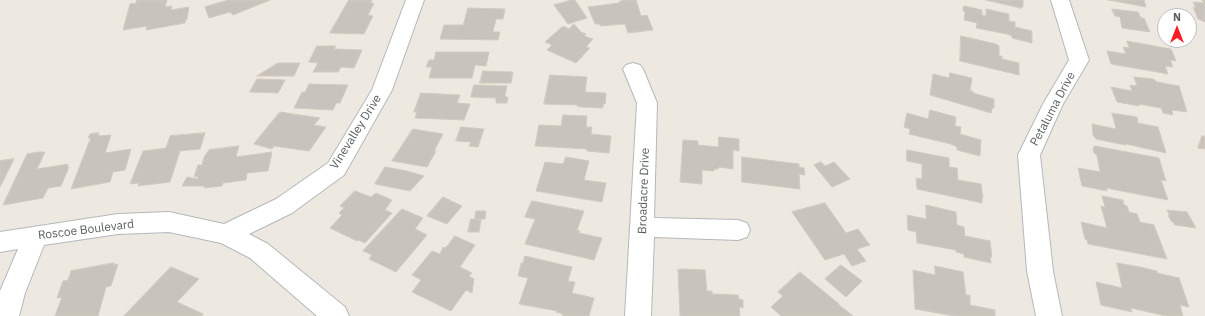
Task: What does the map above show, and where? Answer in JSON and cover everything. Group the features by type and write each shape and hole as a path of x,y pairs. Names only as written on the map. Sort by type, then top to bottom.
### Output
{"street":[{"name":"Vinevalley Drive","path":"226,234 284,206 336,169 382,90 415,0"},
{"name":"Petaluma Drive","path":"1049,316 1040,271 1029,155 1053,104 1079,60 1060,0"},
{"name":"Broadacre Drive","path":"632,69 647,103 638,316"},
{"name":"Roscoe Boulevard","path":"0,242 118,224 169,222 226,234 259,251 336,316"},
{"path":"642,227 738,230"},
{"path":"6,316 12,293 36,236"}],"building":[{"path":"137,0 167,0 165,7 172,6 171,10 189,7 187,19 185,23 146,30 147,26 123,30 130,4 136,3"},
{"path":"229,0 270,0 233,15 230,12 209,18 205,7"},
{"path":"349,0 372,0 370,3 374,3 368,15 373,16 364,34 330,33"},
{"path":"575,0 587,18 568,24 554,5"},
{"path":"624,0 636,0 641,16 647,15 653,30 628,33 625,24 600,26 600,24 595,24 588,7 619,3"},
{"path":"986,0 1023,0 1023,5 1022,8"},
{"path":"1109,0 1144,0 1146,7"},
{"path":"1202,0 1205,0 1205,22 1198,19 1197,8 1193,2 1204,3"},
{"path":"965,6 982,10 982,15 986,16 986,9 1009,14 1009,21 1015,22 1015,27 1032,31 1032,43 1012,38 1012,36 1007,34 976,28 977,23 964,20 965,11 963,11 963,7"},
{"path":"468,8 505,9 503,19 496,19 493,32 500,32 498,40 440,39 444,25 463,25"},
{"path":"1112,9 1138,12 1141,18 1144,18 1150,32 1122,28 1120,17 1115,16"},
{"path":"574,24 581,32 586,34 584,36 593,39 586,47 590,48 576,63 547,50 552,45 545,42 563,26 569,29"},
{"path":"961,36 999,46 999,56 1002,56 1002,59 1019,63 1019,75 960,61"},
{"path":"1127,41 1157,46 1157,48 1171,49 1176,61 1170,60 1173,67 1165,66 1168,74 1111,64 1107,51 1126,54 1123,47 1129,48"},
{"path":"317,46 336,46 334,49 362,50 354,68 341,67 338,72 313,72 318,63 309,62"},
{"path":"436,52 489,52 486,66 475,65 472,78 429,78 432,67 426,67 429,60 434,60"},
{"path":"278,63 300,63 294,76 257,76"},
{"path":"483,71 513,72 511,83 480,83"},
{"path":"950,73 972,78 970,91 994,99 994,108 992,108 991,113 930,95 933,74 949,78"},
{"path":"550,75 587,77 585,92 606,93 603,108 582,107 577,105 544,104"},
{"path":"1134,77 1153,79 1157,82 1179,86 1187,112 1172,110 1173,115 1163,113 1161,108 1117,102 1111,87 1132,91 1130,85 1137,86"},
{"path":"257,79 285,80 278,93 250,92"},
{"path":"309,84 348,85 340,103 336,103 333,110 294,108 302,92 305,92"},
{"path":"474,85 507,86 505,95 508,97 507,103 496,103 496,98 471,97"},
{"path":"421,93 460,95 457,103 470,104 464,120 415,118 417,112 414,112"},
{"path":"930,110 956,117 955,126 961,127 960,134 981,140 980,156 957,150 957,147 951,144 909,134 910,129 904,127 907,113 928,119"},
{"path":"280,112 320,118 314,125 326,127 309,151 274,146 272,149 254,144"},
{"path":"1112,113 1137,117 1138,123 1158,127 1166,153 1096,139 1093,135 1092,124 1116,129"},
{"path":"563,115 587,116 586,127 592,127 591,134 611,136 609,153 587,151 587,149 535,146 539,125 561,126"},
{"path":"461,127 484,129 478,147 469,146 471,142 456,141"},
{"path":"413,129 443,134 427,167 392,161"},
{"path":"99,133 98,136 111,135 105,153 131,149 125,170 113,172 110,182 71,189 91,138 88,138 90,134"},
{"path":"205,133 200,149 180,151 170,182 138,186 139,183 130,184 143,151 166,148 170,136"},
{"path":"1202,136 1205,136 1205,149 1198,148"},
{"path":"719,137 739,139 739,151 733,150 733,169 719,167 718,169 714,169 714,171 702,170 702,184 680,182 683,140 698,141 698,145 718,147"},
{"path":"239,146 236,157 272,152 268,171 247,173 246,180 223,183 222,186 204,188 205,186 182,186 187,177 197,179 198,176 194,177 198,165 202,165 204,157 209,150"},
{"path":"1095,146 1159,158 1166,181 1161,180 1168,200 1106,188 1107,191 1082,186 1078,168 1100,172 1097,155 1094,153 1093,148"},
{"path":"907,150 949,158 949,167 957,168 958,180 981,184 983,198 982,203 917,189 916,178 922,179 922,164 907,161"},
{"path":"45,152 37,169 68,164 67,167 69,167 61,186 48,188 43,198 3,205 27,154"},
{"path":"566,157 589,161 584,180 606,183 602,202 536,191 545,162 563,164"},
{"path":"742,157 799,164 799,167 804,168 805,175 799,174 800,189 742,182"},
{"path":"14,159 0,187 0,161"},
{"path":"821,162 825,166 834,162 850,179 832,187 814,165"},
{"path":"385,167 424,176 410,191 375,184"},
{"path":"355,191 371,197 376,193 392,200 385,210 392,213 365,243 358,240 357,241 330,228 342,215 339,213 344,208 340,206"},
{"path":"1102,196 1123,200 1124,205 1127,206 1129,212 1137,214 1140,222 1154,225 1167,259 1088,244 1087,240 1085,239 1081,222 1107,228 1101,206 1105,207"},
{"path":"443,197 462,206 447,224 427,216"},
{"path":"532,201 584,211 577,230 580,231 579,233 602,238 594,260 525,244 535,219 525,217"},
{"path":"825,203 846,233 858,229 870,245 857,249 866,261 852,266 844,254 825,260 792,212"},
{"path":"926,205 956,212 957,225 964,227 965,236 990,241 992,257 990,257 991,263 964,257 964,254 956,252 956,250 917,243 916,232 908,230 907,215 926,219"},
{"path":"402,209 423,218 415,229 427,235 396,272 369,259 372,255 363,251"},
{"path":"1167,210 1187,212 1196,228 1175,225 1171,221"},
{"path":"476,211 486,211 485,219 475,219"},
{"path":"471,219 481,220 479,232 468,232"},
{"path":"455,236 475,245 460,267 472,273 469,276 474,279 472,293 466,290 451,311 412,292 421,280 412,275 432,251 440,254 443,247 445,248"},
{"path":"525,256 572,267 568,281 575,282 572,293 594,298 589,316 562,316 563,314 556,312 557,311 519,304 528,278 518,276 521,263 523,263"},
{"path":"114,263 114,265 118,264 111,286 106,287 98,316 55,316 62,297 57,298 63,281 68,280 71,271"},
{"path":"1117,263 1157,271 1157,273 1179,278 1189,307 1180,305 1183,316 1166,316 1131,308 1132,312 1101,305 1096,282 1122,288"},
{"path":"841,265 862,281 846,297 825,279"},
{"path":"935,266 963,272 966,295 970,295 970,305 995,310 995,316 954,316 915,309 913,270 935,275"},
{"path":"171,267 199,279 177,302 203,314 202,316 124,316"},
{"path":"678,270 705,270 707,291 712,291 712,294 738,295 739,299 743,300 743,308 739,307 740,316 680,316"},
{"path":"800,272 853,316 781,316 771,307 783,296 778,292"}]}
